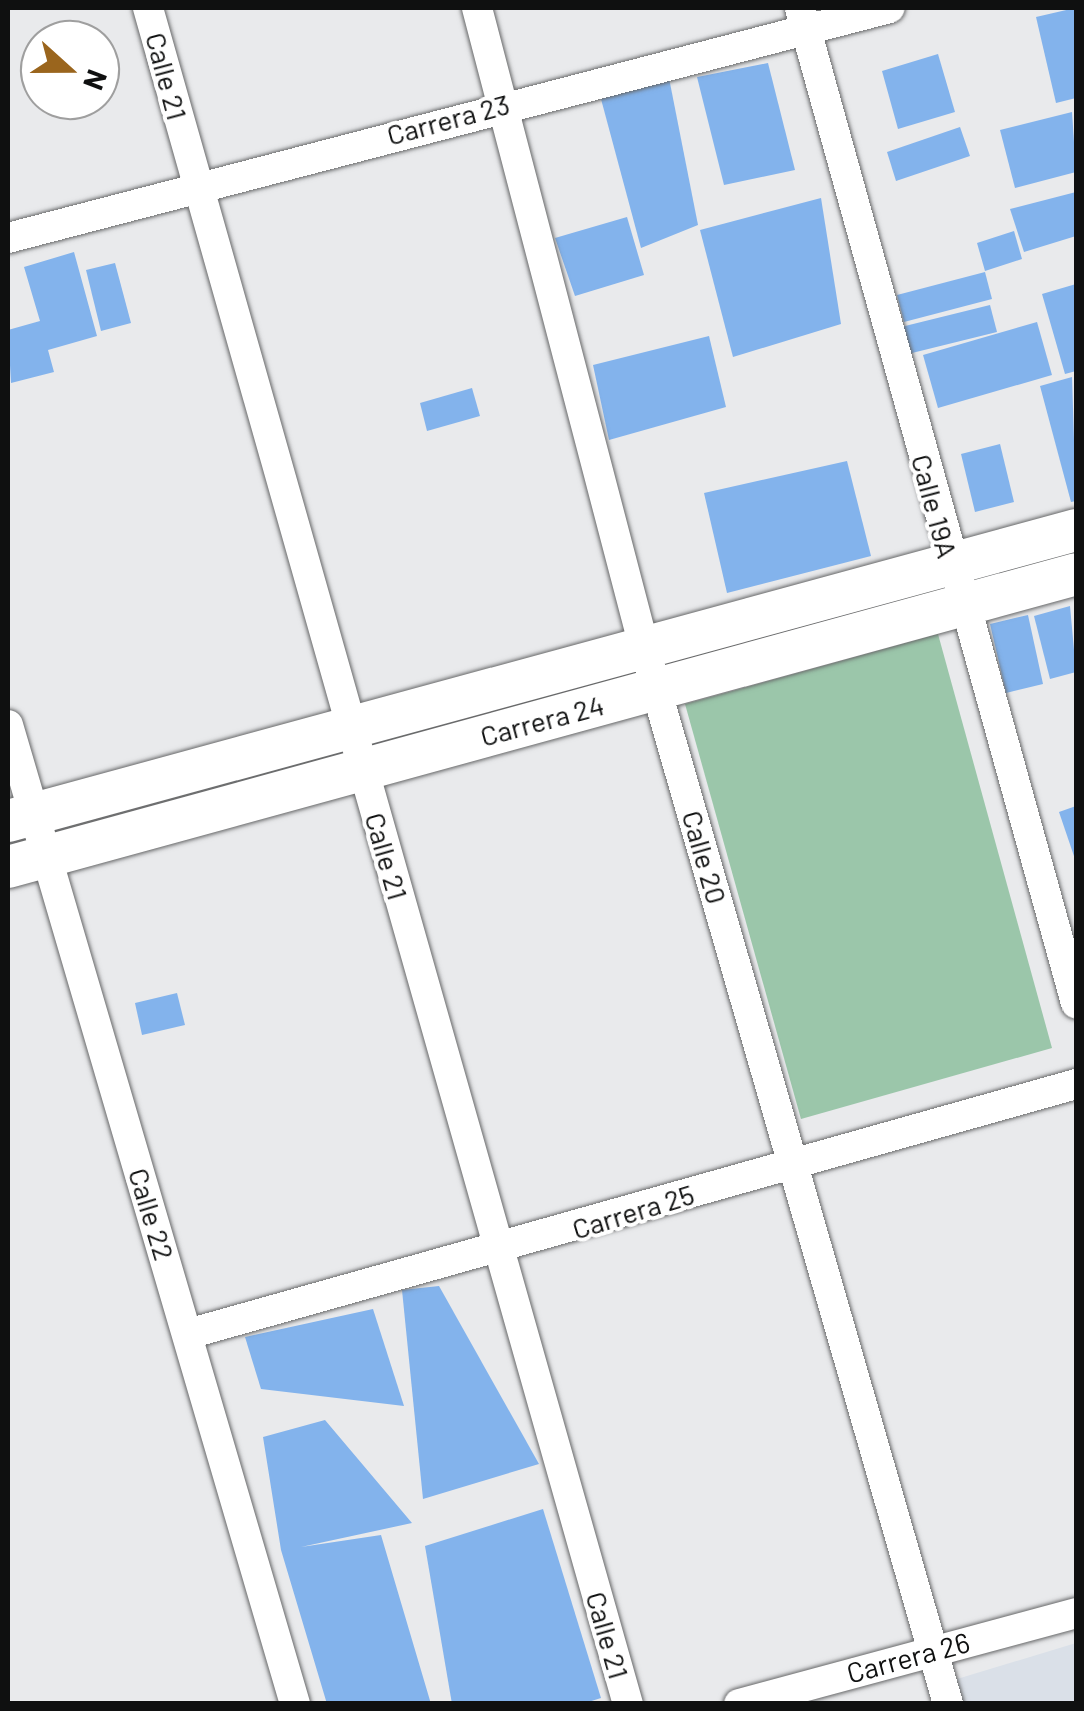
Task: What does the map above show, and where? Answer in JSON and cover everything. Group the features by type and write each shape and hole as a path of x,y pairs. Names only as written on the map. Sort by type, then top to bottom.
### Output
{"street":[{"name":"Calle 21","path":"148,8 628,1704"},
{"name":"Calle 20","path":"477,8 644,647 948,1704"},
{"name":"Carrera 23","path":"8,238 804,19 890,8"},
{"name":"Calle 19A","path":"804,19 951,564 1076,1003"},
{"name":"Carrera 24","path":"19,817 1076,530"},
{"name":"Carrera 24","path":"26,862 1076,574"},
{"name":"Calle 22","path":"8,725 26,862 188,1334 295,1704"},
{"name":"Carrera 25","path":"188,1334 500,1250 1076,1084"},
{"name":"Carrera 26","path":"739,1704 1076,1613"}],"shaded area":[{"path":"1076,1643 1076,1703 963,1703 957,1679"}],"green space":[{"path":"938,634 1052,1048 801,1119 685,704"}],"building":[{"path":"1075,8 1076,98 1056,103 1036,17"},
{"path":"938,54 955,112 898,129 882,71"},
{"path":"768,63 795,170 724,185 697,77"},
{"path":"669,78 698,225 641,248 601,99"},
{"path":"1072,112 1076,172 1015,188 1000,130"},
{"path":"960,127 970,156 896,181 887,152"},
{"path":"1076,192 1076,236 1024,252 1010,209"},
{"path":"821,198 841,324 733,357 700,230"},
{"path":"627,217 644,275 575,296 555,238"},
{"path":"1014,231 1022,259 985,271 977,243"},
{"path":"74,252 97,336 48,350 54,372 11,383 8,330 40,321 24,267"},
{"path":"115,263 131,323 101,331 86,270"},
{"path":"985,272 992,299 904,322 897,295"},
{"path":"1076,284 1076,371 1065,374 1042,294"},
{"path":"990,305 997,332 908,354 901,327"},
{"path":"1037,322 1052,375 938,408 923,355"},
{"path":"709,336 726,407 609,440 593,365"},
{"path":"1072,377 1076,501 1071,502 1040,386"},
{"path":"472,388 480,416 427,431 420,403"},
{"path":"1000,444 1014,502 975,512 961,454"},
{"path":"847,461 871,556 727,593 704,493"},
{"path":"1070,606 1076,672 1050,679 1034,616"},
{"path":"1028,615 1043,684 1006,693 990,624"},
{"path":"1076,806 1076,862 1059,812"},
{"path":"177,993 185,1025 142,1035 135,1003"},
{"path":"439,1286 539,1464 423,1499 402,1290"},
{"path":"373,1309 404,1406 261,1389 245,1337"},
{"path":"325,1420 412,1523 301,1547 381,1535 431,1704 327,1704 281,1550 263,1437"},
{"path":"543,1509 601,1698 582,1704 452,1704 425,1546"}]}
